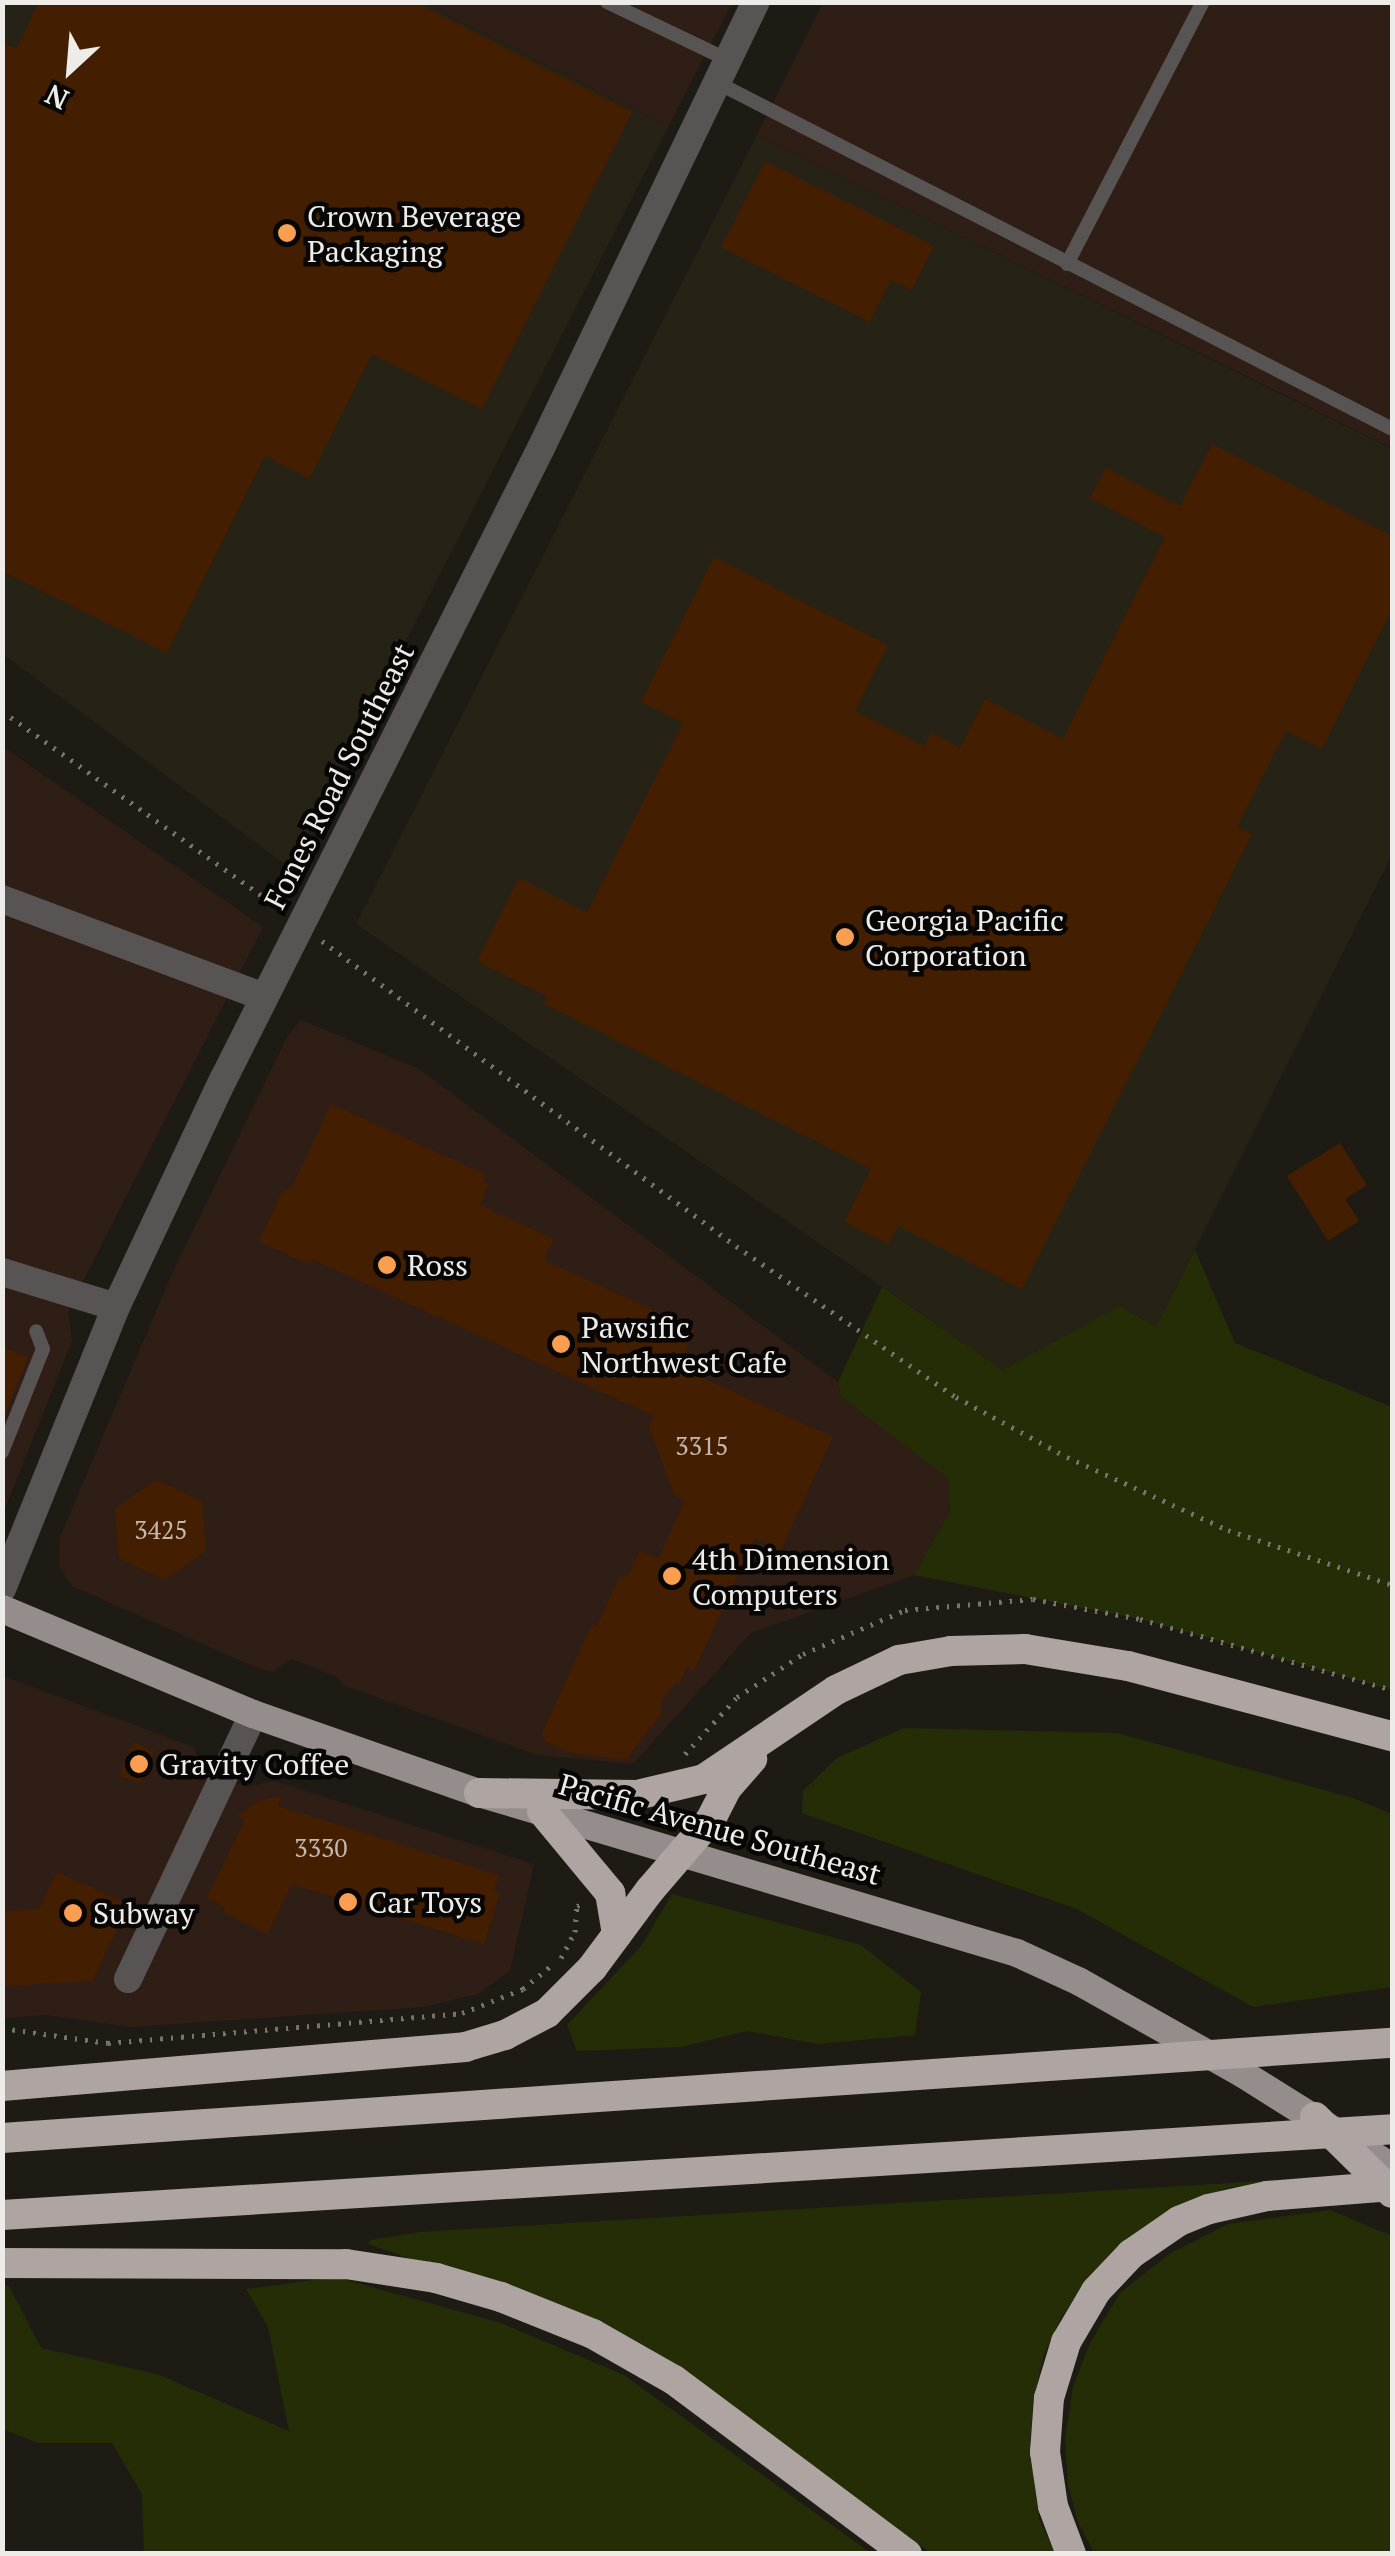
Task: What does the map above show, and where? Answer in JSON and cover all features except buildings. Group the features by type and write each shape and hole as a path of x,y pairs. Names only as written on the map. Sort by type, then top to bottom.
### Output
{"highway":[{"path":"480,1793 636,1795 704,1780 836,1690 899,1660 951,1651 1025,1650 1128,1666 1392,1736"},
{"path":"2,2086 465,2047 505,2035 547,2013 592,1968 712,1819 726,1789 774,1734"},
{"path":"542,1811 610,1893 617,1934"},
{"path":"2,2138 1392,2043"},
{"path":"1315,2117 1392,2190"},
{"path":"2,2215 1392,2129"},
{"path":"1070,2554 1053,2506 1045,2452 1049,2398 1066,2342 1096,2291 1131,2254 1179,2221 1209,2209 1252,2198 1392,2190"},
{"path":"2,2263 346,2264 436,2278 501,2297 593,2334 674,2380 907,2554"}],"main road":[{"name":"Pacific Avenue Southeast","path":"2,1608 252,1714 480,1793 928,1924 1047,1965 1315,2117 1392,2167"}],"street":[{"name":"Fones Road Southeast","path":"2,1589 116,1307 264,996 532,465 756,2"},
{"path":"2,899 264,996"},
{"path":"2,1272 116,1307"},
{"path":"128,1979 252,1714"}],"lane":[{"path":"606,2 723,72 1067,264 1392,429"},
{"path":"1067,264 1203,2"},
{"path":"2,1452 43,1349 36,1332"}],"path":[{"path":"2,711 282,910"},
{"path":"324,943 736,1246 956,1397 1067,1457 1228,1530 1392,1585"}],"shaded area":[{"name":"Crown Beverage Packaging","path":"2,3 424,3 668,127 290,868 3,654"},
{"path":"424,3 732,3 668,127"},
{"path":"823,3 1392,3 1392,448 757,135"},
{"path":"757,135 1392,449 1392,854 1156,1327 1119,1306 1003,1370 356,924"},
{"path":"3,747 263,927 68,1311 72,1341 3,1513"},
{"path":"301,1020 419,1069 838,1382 841,1397 948,1477 950,1511 914,1575 751,1633 633,1764 537,1755 343,1685 335,1676 291,1659 273,1672 260,1669 72,1586 59,1566 60,1537 172,1274 288,1035"},
{"path":"3,1676 193,1747 202,1765 245,1787 274,1781 534,1864 510,1971 478,1994 424,2007 130,2027 45,2015 3,2018"}],"green space":[{"path":"1195,1250 1235,1343 1392,1407 1392,1690 1140,1619 914,1575 950,1511 948,1478 841,1397 838,1382 882,1287 1003,1370 1119,1306 1156,1327"},
{"path":"904,1728 1117,1733 1353,1798 1392,1814 1392,1987 1253,2007 1077,1909 802,1813 803,1791 837,1758"},
{"path":"672,1894 861,1945 921,1992 915,2035 818,2044 747,2031 681,2047 577,2051 567,2025 642,1945"},
{"path":"1279,2180 1223,2189 1144,2226 1088,2278 1061,2318 1044,2355 1034,2396 1030,2441 1039,2519 1055,2553 931,2553 647,2347 607,2326 368,2244 370,2240 420,2232"},
{"path":"1330,2210 1392,2236 1392,2553 1094,2553 1078,2522 1068,2484 1065,2439 1073,2387 1089,2345 1120,2293 1169,2254 1228,2224"},
{"path":"336,2277 501,2323 624,2375 871,2553 144,2553 142,2494 112,2443 38,2443 3,2429 2,2286 9,2286 41,2348 157,2374 289,2431 268,2327 246,2289"}],"place":[{"name":"Crown Beverage Packaging","path":"287,233"},
{"name":"Georgia Pacific Corporation","path":"845,937"},
{"name":"Ross","path":"387,1265"},
{"name":"Pawsific Northwest Cafe","path":"561,1344"},
{"name":"4th Dimension Computers","path":"672,1576"},
{"name":"Gravity Coffee","path":"139,1764"},
{"name":"Car Toys","path":"348,1902"},
{"name":"Subway","path":"73,1913"}]}
